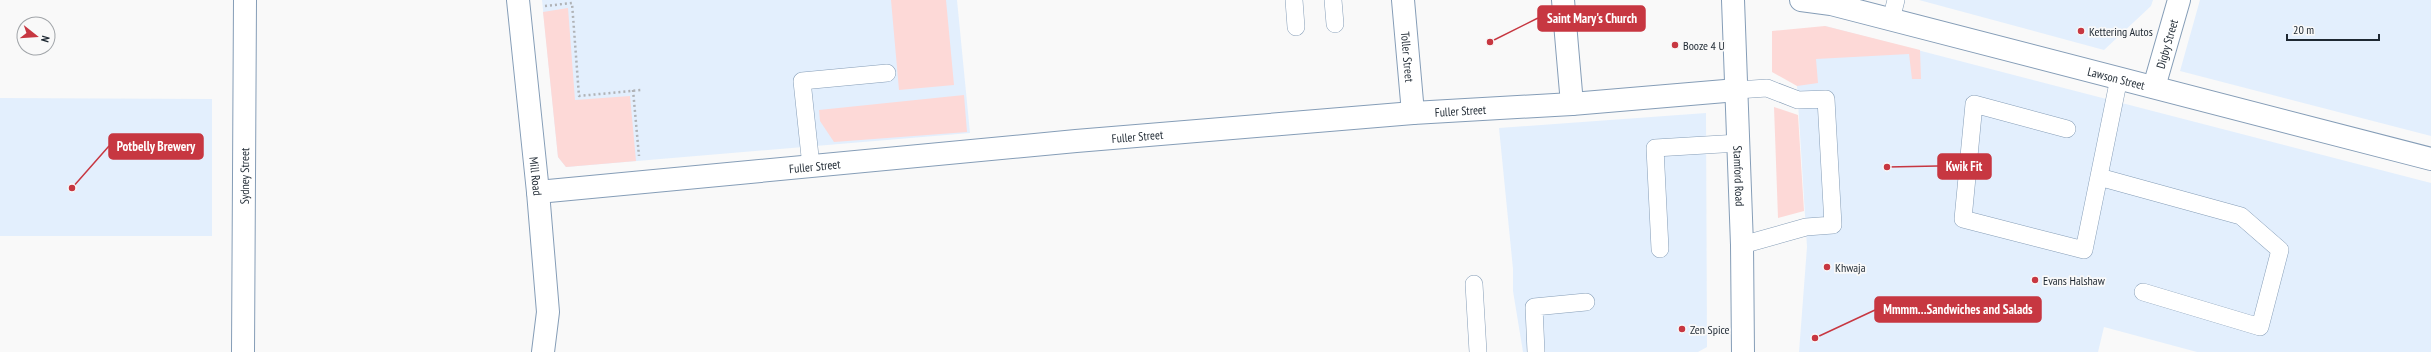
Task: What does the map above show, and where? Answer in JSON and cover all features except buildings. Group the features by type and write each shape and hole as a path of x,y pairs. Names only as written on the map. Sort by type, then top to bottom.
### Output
{"street":[{"name":"Sydney Street","path":"243,352 245,0"},
{"name":"Toller Street","path":"1403,0 1413,113"},
{"path":"1563,0 1572,104"},
{"name":"Stamford Road","path":"1733,0 1742,245 1743,352"},
{"name":"Lawson Street","path":"1801,0 1893,10 2119,78 2431,159"},
{"name":"Digby Street","path":"2154,87 2179,0"},
{"name":"Mill Road","path":"518,5 538,192 548,312 543,352"},
{"name":"Fuller Street","path":"538,192 1076,140 1413,113 1572,104 1737,90"}],"lane":[{"path":"1294,0 1296,27"},
{"path":"1333,0 1335,24"},
{"path":"811,166 802,81 887,73"},
{"path":"2067,129 1974,104 1963,219 2084,250 2119,78"},
{"path":"1737,90 1767,88 1798,100 1826,99 1833,225 1806,227 1742,245"},
{"path":"1660,249 1655,148 1739,143"},
{"path":"2099,177 2241,216 2280,250 2260,327 2143,292"},
{"path":"1474,284 1478,352"},
{"path":"1536,352 1534,307 1586,302"}],"path":[{"path":"518,5 572,3 579,96 641,90"},
{"path":"634,90 642,182"}],"shaded area":[{"path":"542,0 957,0 970,133 566,167 558,157"},
{"path":"891,0 946,0 954,85 899,90"},
{"name":"Kettering Autos","path":"1919,0 2153,0 2151,6 2104,50"},
{"path":"2200,0 2431,0 2431,136 2180,71"},
{"path":"568,8 575,100 630,96 636,161 566,167 558,157 543,12"},
{"path":"1825,26 2431,183 2431,352 2197,352 2104,327 2098,352 1799,352 1807,247 1797,86"},
{"path":"1825,26 1920,50 1921,79 1912,79 1909,54 1816,59 1818,83 1797,86 1772,72 1772,31"},
{"path":"964,95 967,132 834,142 820,121 819,110"},
{"path":"0,98 212,99 212,236 0,236"},
{"path":"1774,107 1798,115 1804,211 1778,218"},
{"path":"1706,113 1707,347 1698,352 1523,352 1513,291 1513,269 1499,128"}],"place":[{"name":"Kettering Autos","path":"2081,31"},
{"name":"Saint Mary's Church","path":"1490,42"},
{"name":"Booze 4 U","path":"1675,45"},
{"name":"Kwik Fit","path":"1887,167"},
{"name":"Potbelly Brewery","path":"72,188"},
{"name":"Khwaja","path":"1827,267"},
{"name":"Evans Halshaw","path":"2035,280"},
{"name":"Zen Spice","path":"1682,329"},
{"name":"Mmmm...Sandwiches and Salads","path":"1815,338"}]}
